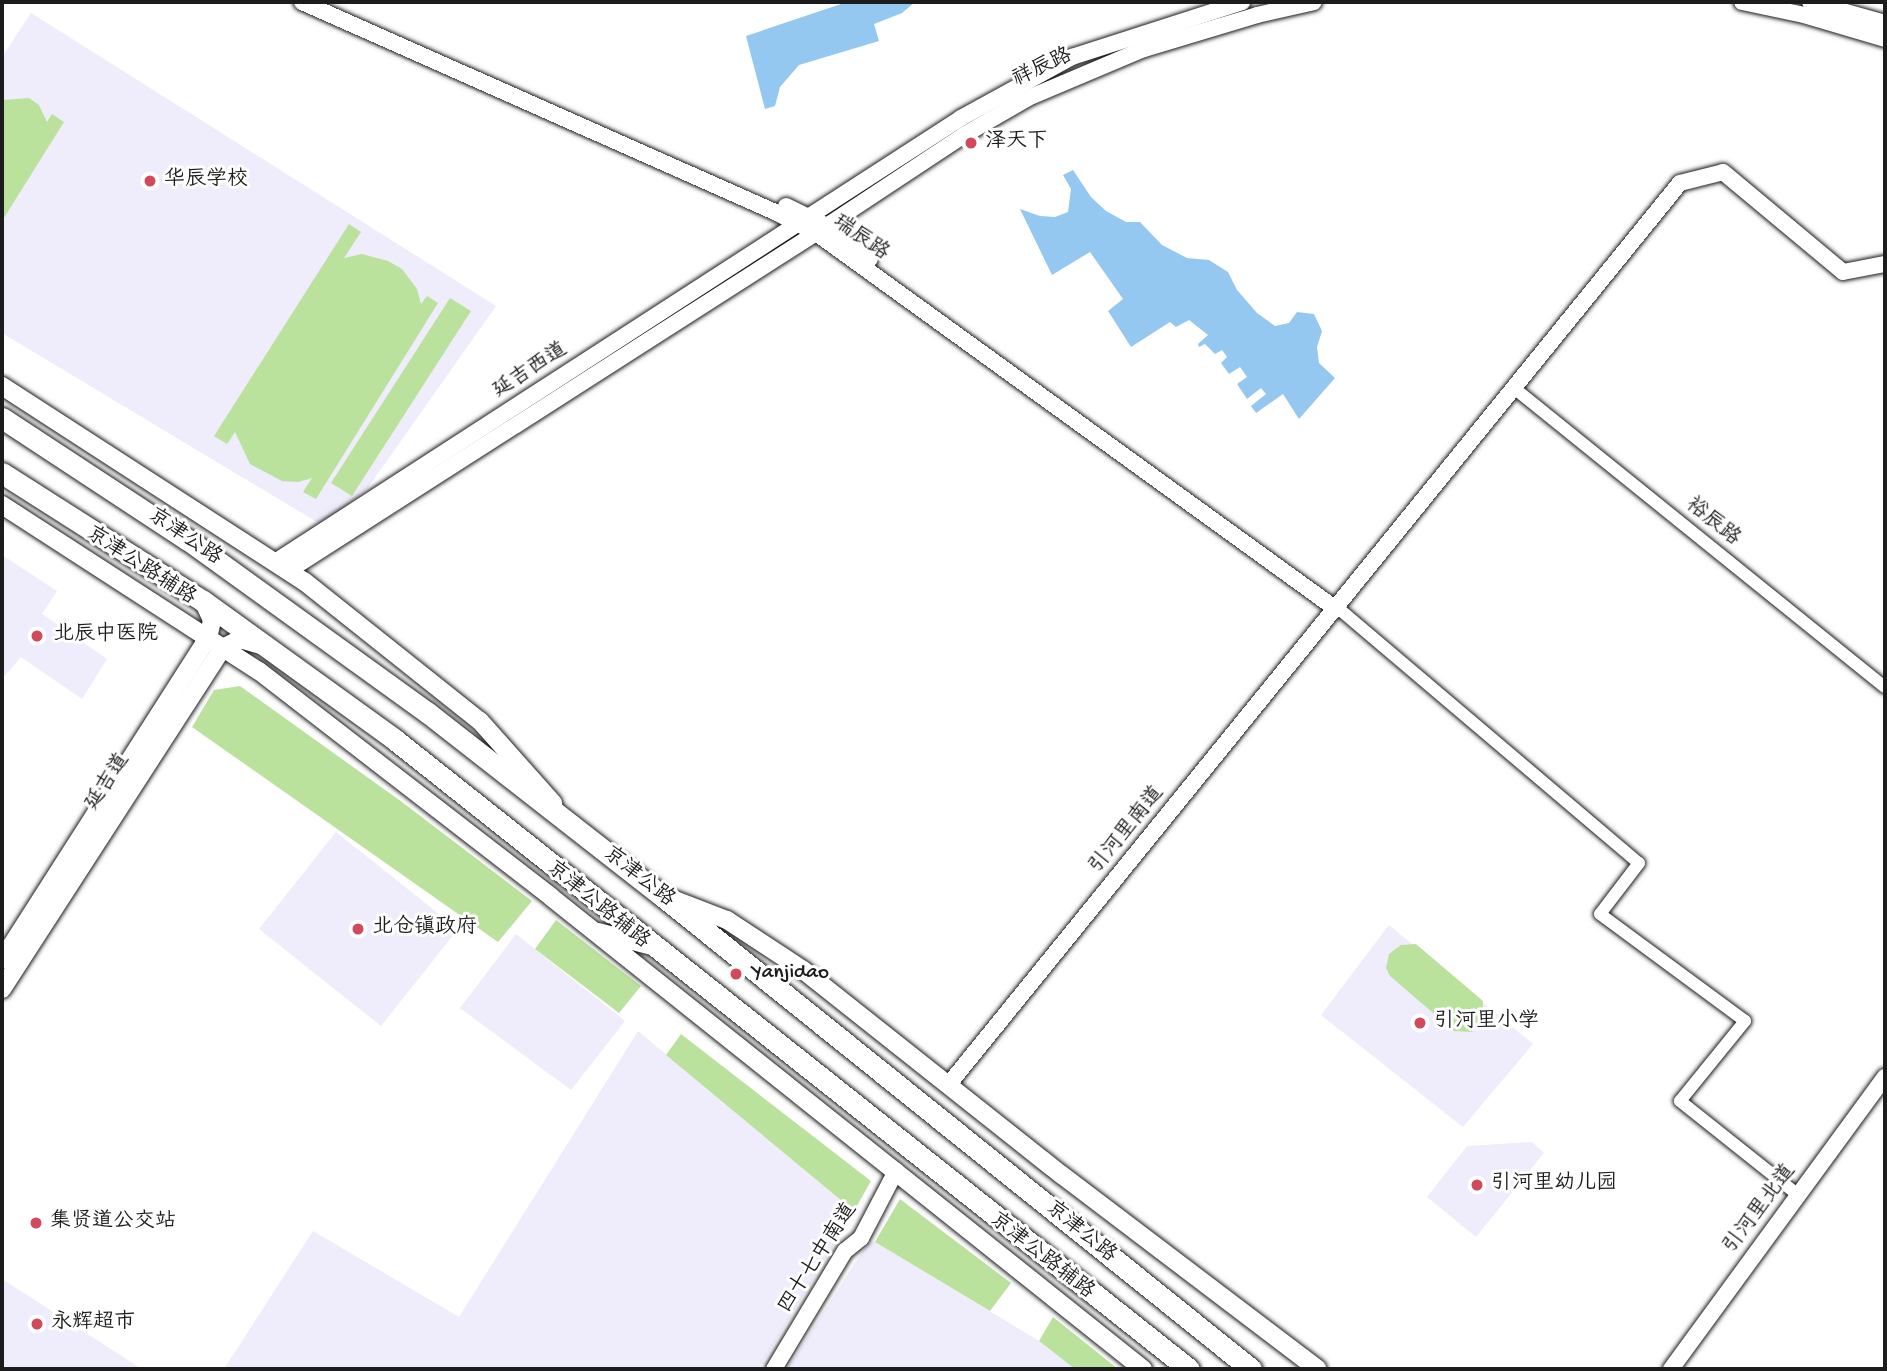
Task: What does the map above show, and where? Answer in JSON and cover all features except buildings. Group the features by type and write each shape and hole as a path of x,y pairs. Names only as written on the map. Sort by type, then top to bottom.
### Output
{"highway":[{"name":"京津公路","path":"2,418 188,540 428,713 661,895 1251,1369"},
{"name":"京津公路","path":"2,473 203,601 275,651 489,812 653,946 1189,1369"}],"main road":[{"path":"2,386 281,566 480,721 579,832"},
{"name":"京津公路辅路","path":"2,505 270,679 896,1171 1143,1369"},
{"path":"203,601 212,620 208,638"},
{"name":"延吉道","path":"2,960 208,638"},
{"path":"223,648 240,639 275,651"},
{"name":"延吉道","path":"2,989 223,648"},
{"path":"661,895 727,920 803,970 1062,1175 1318,1369"},
{"path":"591,930 653,946"}],"street":[{"name":"瑞辰路","path":"302,2 805,220 1338,607"},
{"name":"瑞辰路","path":"327,2 778,208"},
{"name":"祥辰路","path":"805,220 961,118 1072,57 1242,2"},
{"name":"祥辰路","path":"822,230 964,135 1028,98 1091,70 1169,41 1314,2"},
{"path":"1742,2 1804,15 1885,39"},
{"path":"1810,2 1885,23"},
{"name":"引河里南道","path":"949,1084 1679,183 1723,172 1843,272 1885,264"},
{"path":"778,208 814,205 841,197"},
{"path":"805,220 850,211"},
{"name":"延吉西道","path":"281,566 805,220"},
{"name":"延吉西道","path":"281,566 822,230"},
{"name":"裕辰路","path":"1514,388 1885,687"},
{"path":"1338,607 1639,863 1600,914 1745,1021 1680,1101 1798,1195"},
{"name":"引河里北道","path":"1671,1369 1885,1077"},
{"name":"四十七中南道","path":"774,1369 845,1251 861,1238 896,1171"}],"shaded area":[{"name":"华辰学校","path":"31,13 496,306 367,489 322,525 2,333 2,57"},
{"name":"北辰中医院","path":"2,555 57,591 42,614 107,659 82,699 21,657 2,679"},
{"name":"北仓镇政府","path":"336,832 458,929 381,1026 259,929"},
{"name":"引河里小学","path":"1389,925 1533,1044 1463,1127 1321,1015"},
{"path":"516,934 625,1021 571,1090 460,1008"},
{"path":"638,1031 854,1211 759,1369 224,1369 313,1231 459,1317"},
{"name":"引河里幼儿园","path":"1532,1142 1544,1153 1476,1237 1427,1197 1467,1146"},
{"path":"875,1242 1039,1341 1075,1369 787,1369 868,1243"},
{"name":"永辉超市","path":"2,1279 142,1369 2,1369"}],"green space":[{"path":"29,98 39,105 47,122 52,114 64,122 2,221 2,100"},
{"path":"349,224 361,232 344,258 362,254 388,261 402,269 417,289 421,304 427,296 438,303 316,499 303,492 312,478 298,482 282,481 250,464 235,432 227,444 214,436"},
{"path":"450,298 471,311 352,496 331,483"},
{"path":"240,686 402,802 532,901 498,942 192,727 214,690"},
{"path":"556,920 641,986 619,1013 535,949"},
{"path":"1416,944 1483,1001 1482,1021 1472,1032 1454,1031 1390,976 1386,968 1389,954 1401,945"},
{"path":"681,1034 871,1181 854,1211 666,1055"},
{"path":"900,1199 1011,1283 990,1311 875,1242"},
{"path":"1053,1317 1118,1369 1075,1369 1039,1341"}],"water":[{"path":"847,2 915,2 902,13 874,24 879,41 799,65 780,87 775,106 765,109 746,36"},
{"path":"1073,170 1091,197 1106,211 1126,222 1140,222 1162,245 1187,258 1209,260 1228,272 1237,290 1257,313 1275,326 1289,323 1297,312 1314,314 1322,331 1317,347 1319,363 1335,378 1299,419 1283,394 1256,413 1251,406 1266,394 1261,388 1247,399 1237,384 1247,377 1240,367 1229,374 1221,363 1227,357 1222,350 1215,354 1205,344 1199,347 1198,344 1208,335 1189,320 1176,327 1170,322 1131,347 1108,311 1123,299 1090,252 1052,275 1020,209 1040,216 1055,217 1068,212 1071,189 1063,175"}],"place":[{"name":"泽天下","path":"971,143"},
{"name":"华辰学校","path":"150,181"},
{"name":"北辰中医院","path":"37,636"},
{"name":"北仓镇政府","path":"358,929"},
{"name":"Yanjidao","path":"736,974"},
{"name":"引河里小学","path":"1420,1023"},
{"name":"引河里幼儿园","path":"1477,1185"},
{"name":"集贤道公交站","path":"36,1223"},
{"name":"永辉超市","path":"37,1324"}]}
